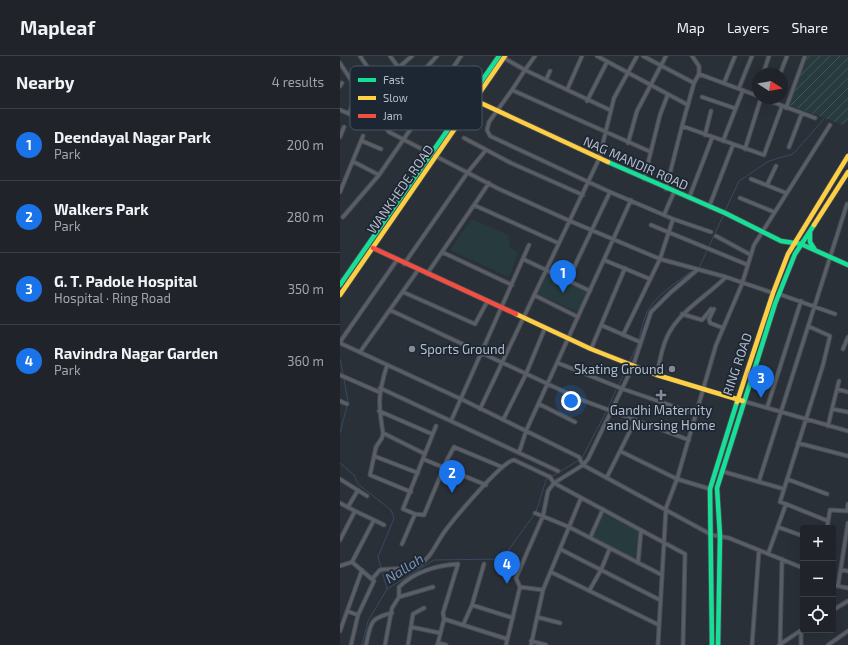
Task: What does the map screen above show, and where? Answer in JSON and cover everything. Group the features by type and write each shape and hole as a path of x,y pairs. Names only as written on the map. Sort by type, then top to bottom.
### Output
{"main road":[{"path":"482,83 503,57"},
{"name":"WANKHEDE ROAD","path":"482,90 503,57"},
{"name":"NAG MANDIR ROAD","path":"482,104 666,189 723,212 781,241 801,244"},
{"path":"340,284 433,156 450,130"},
{"name":"WANKHEDE ROAD","path":"340,295 373,248 433,156 453,130"},
{"name":"RING ROAD","path":"712,645 712,535 710,489 737,399 773,293 794,244 848,156"},
{"name":"RING ROAD","path":"718,645 720,536 717,488 721,471 743,401 795,254 848,172"},
{"path":"810,232 810,242 815,250"},
{"path":"801,244 848,265"},
{"path":"373,248 404,264 591,349 657,375 743,401"}],"street":[{"path":"360,56 367,66"},
{"path":"390,56 398,66"},
{"path":"401,66 412,56"},
{"path":"428,66 437,56"},
{"path":"454,66 461,56"},
{"path":"535,56 488,126 487,130 490,136 610,192 673,219 710,232"},
{"path":"567,90 582,56"},
{"path":"597,56 688,104"},
{"path":"480,408 503,363 558,243 589,182 599,159 614,98 638,56"},
{"path":"643,56 694,83"},
{"path":"628,143 632,124 650,84 666,56"},
{"path":"666,189 694,83 699,74 698,66 692,56"},
{"path":"724,83 735,56"},
{"path":"738,88 752,56"},
{"path":"765,68 769,56"},
{"path":"782,68 787,56"},
{"path":"786,108 805,56"},
{"path":"503,57 525,70 610,110"},
{"path":"587,100 607,62"},
{"path":"340,63 350,79"},
{"path":"546,80 550,71"},
{"path":"699,74 752,93"},
{"path":"512,90 605,133 651,152"},
{"path":"723,141 734,108 743,90"},
{"path":"644,179 660,115 668,94"},
{"path":"702,97 734,108"},
{"path":"745,149 760,104"},
{"path":"778,104 815,118"},
{"path":"682,126 712,138 764,155 782,106"},
{"path":"340,110 349,114"},
{"path":"705,135 711,110"},
{"path":"789,147 802,113"},
{"path":"658,645 666,508 689,440 716,345 742,284 751,255 762,231 830,125"},
{"path":"340,135 344,127"},
{"path":"389,130 433,156 570,221 614,240 660,259 726,277 742,284 773,293"},
{"path":"343,217 379,175 411,130"},
{"path":"340,192 364,136"},
{"path":"464,138 486,150 583,195"},
{"path":"689,199 712,138"},
{"path":"362,141 381,150"},
{"path":"709,207 733,145"},
{"path":"404,264 468,172 486,150"},
{"path":"354,162 379,175"},
{"path":"767,185 776,166"},
{"path":"751,179 786,193"},
{"path":"427,274 489,183"},
{"path":"568,280 610,192"},
{"path":"664,215 674,192"},
{"path":"740,198 774,212"},
{"path":"519,453 526,431 631,200"},
{"path":"759,481 847,204"},
{"path":"474,205 558,243"},
{"path":"624,335 660,259 673,219"},
{"path":"651,225 748,265"},
{"path":"716,236 751,255"},
{"path":"451,421 502,309 529,245"},
{"path":"442,252 512,285"},
{"path":"523,259 590,291"},
{"path":"397,260 340,342 480,408 579,457 583,463 712,535 729,538 800,567"},
{"path":"604,260 650,279"},
{"path":"591,349 625,268"},
{"path":"360,352 418,270"},
{"path":"506,645 520,587 516,578 542,515 548,492 554,483 583,463 623,389 633,366 651,312 657,304 697,270"},
{"path":"657,375 661,355 671,329 682,314 709,294 726,277"},
{"path":"340,284 346,288"},
{"path":"403,292 475,324 487,302"},
{"path":"780,294 835,314"},
{"path":"534,295 578,317"},
{"path":"767,408 801,301"},
{"path":"682,314 702,320 712,309 709,320 710,323 723,328"},
{"path":"390,310 548,385 635,421 689,440"},
{"path":"601,324 640,342"},
{"path":"808,326 830,336 823,365 780,502 828,521"},
{"path":"503,420 526,374 545,328"},
{"path":"843,349 848,336"},
{"path":"558,362 623,389 696,414"},
{"path":"387,365 379,392 379,411 383,433 382,438 376,447 370,475 411,492"},
{"path":"340,374 379,392"},
{"path":"828,426 839,381"},
{"path":"380,388 558,471"},
{"path":"837,389 848,392"},
{"path":"340,401 347,404"},
{"path":"743,401 848,431"},
{"path":"539,404 575,422"},
{"path":"832,409 848,412"},
{"path":"379,411 432,434"},
{"path":"607,477 635,421"},
{"path":"436,426 404,509 415,514 424,515 454,447 502,467"},
{"path":"383,433 425,454"},
{"path":"798,443 848,456"},
{"path":"620,451 677,479 710,489"},
{"path":"374,456 418,473"},
{"path":"423,459 486,485"},
{"path":"372,579 380,570 419,565 428,558 444,533 486,485 502,467 510,460 514,460 685,556 683,645"},
{"path":"721,471 784,489"},
{"path":"340,479 367,496"},
{"path":"787,479 827,494"},
{"path":"348,507 358,490"},
{"path":"546,645 531,643 543,590 581,498"},
{"path":"340,502 384,525"},
{"path":"768,554 786,504"},
{"path":"827,525 832,509 847,511 848,504"},
{"path":"590,538 603,509"},
{"path":"340,540 355,511"},
{"path":"535,512 569,527 662,575"},
{"path":"402,544 415,514"},
{"path":"340,566 352,562 374,520"},
{"path":"848,523 838,586 848,588"},
{"path":"778,527 800,535"},
{"path":"638,563 641,531"},
{"path":"589,591 601,570 610,548"},
{"path":"560,549 660,600"},
{"path":"752,645 759,550"},
{"path":"780,645 782,559"},
{"path":"351,645 358,615 374,581 352,562"},
{"path":"385,645 392,608 398,597 399,587 406,580 439,565 458,564 443,613 444,619 437,644 446,645"},
{"path":"463,625 472,605 484,564"},
{"path":"419,565 422,573"},
{"path":"340,632 362,570"},
{"path":"840,570 848,571"},
{"path":"551,572 659,625"},
{"path":"398,597 433,587"},
{"path":"520,587 543,590"},
{"path":"836,608 848,600"},
{"path":"472,605 513,618"},
{"path":"408,645 413,614 424,608"},
{"path":"347,611 358,615"},
{"path":"366,645 372,622 378,616 392,613"},
{"path":"537,617 560,623"},
{"path":"444,619 508,638"},
{"path":"411,627 440,632"},
{"path":"780,645 800,631"},
{"path":"828,645 848,631"},
{"path":"801,645 802,633"}],"green space":[{"path":"808,56 848,56 848,121 843,125 789,105"},
{"path":"472,219 508,235 510,247 518,253 509,277 450,250"},
{"path":"547,274 587,292 578,312 538,294"},
{"path":"602,513 639,531 637,561 592,538"}],"waterway":[{"path":"725,211 739,181 769,161 793,154 824,119"},
{"path":"700,266 723,216"},
{"path":"639,339 644,319 655,300 690,272"},
{"path":"629,363 638,343"},
{"path":"340,359 343,373"},
{"path":"618,386 628,366"},
{"path":"340,433 348,402 344,379"},
{"path":"608,408 616,390"},
{"path":"582,458 606,412"},
{"name":"Nallah","path":"362,645 368,621 387,589 434,560 502,559 536,512 546,480 579,460"},
{"path":"340,463 354,475 358,484 391,510 394,518 378,557 381,568"},
{"path":"382,571 387,589"}],"traffic: fast":[{"path":"482,80 499,56"},
{"path":"340,285 448,130"},
{"path":"608,162 725,213 781,241 801,244 848,265"},
{"path":"718,645 720,536 717,488 775,304 795,254 814,225"},
{"path":"810,233 810,242 815,250"},
{"path":"712,645 710,489 737,402"}],"traffic: slow":[{"path":"482,89 505,56"},
{"path":"482,104 608,162"},
{"path":"340,295 454,130"},
{"path":"737,402 773,293 788,254 848,156"},
{"path":"814,225 848,172"},
{"path":"516,314 591,349 657,375 743,401"}],"traffic: jam":[{"path":"373,248 516,314"}],"place":[{"name":"Deendayal Nagar Park","path":"563,293"},
{"name":"Sports Ground","path":"412,349"},
{"name":"Skating Ground","path":"672,369"},
{"name":"Gandhi Maternity and Nursing Home","path":"661,395"},
{"name":"G. T. Padole Hospital","path":"761,398"},
{"name":"Walkers Park","path":"452,493"},
{"name":"Ravindra Nagar Garden","path":"507,584"}]}
